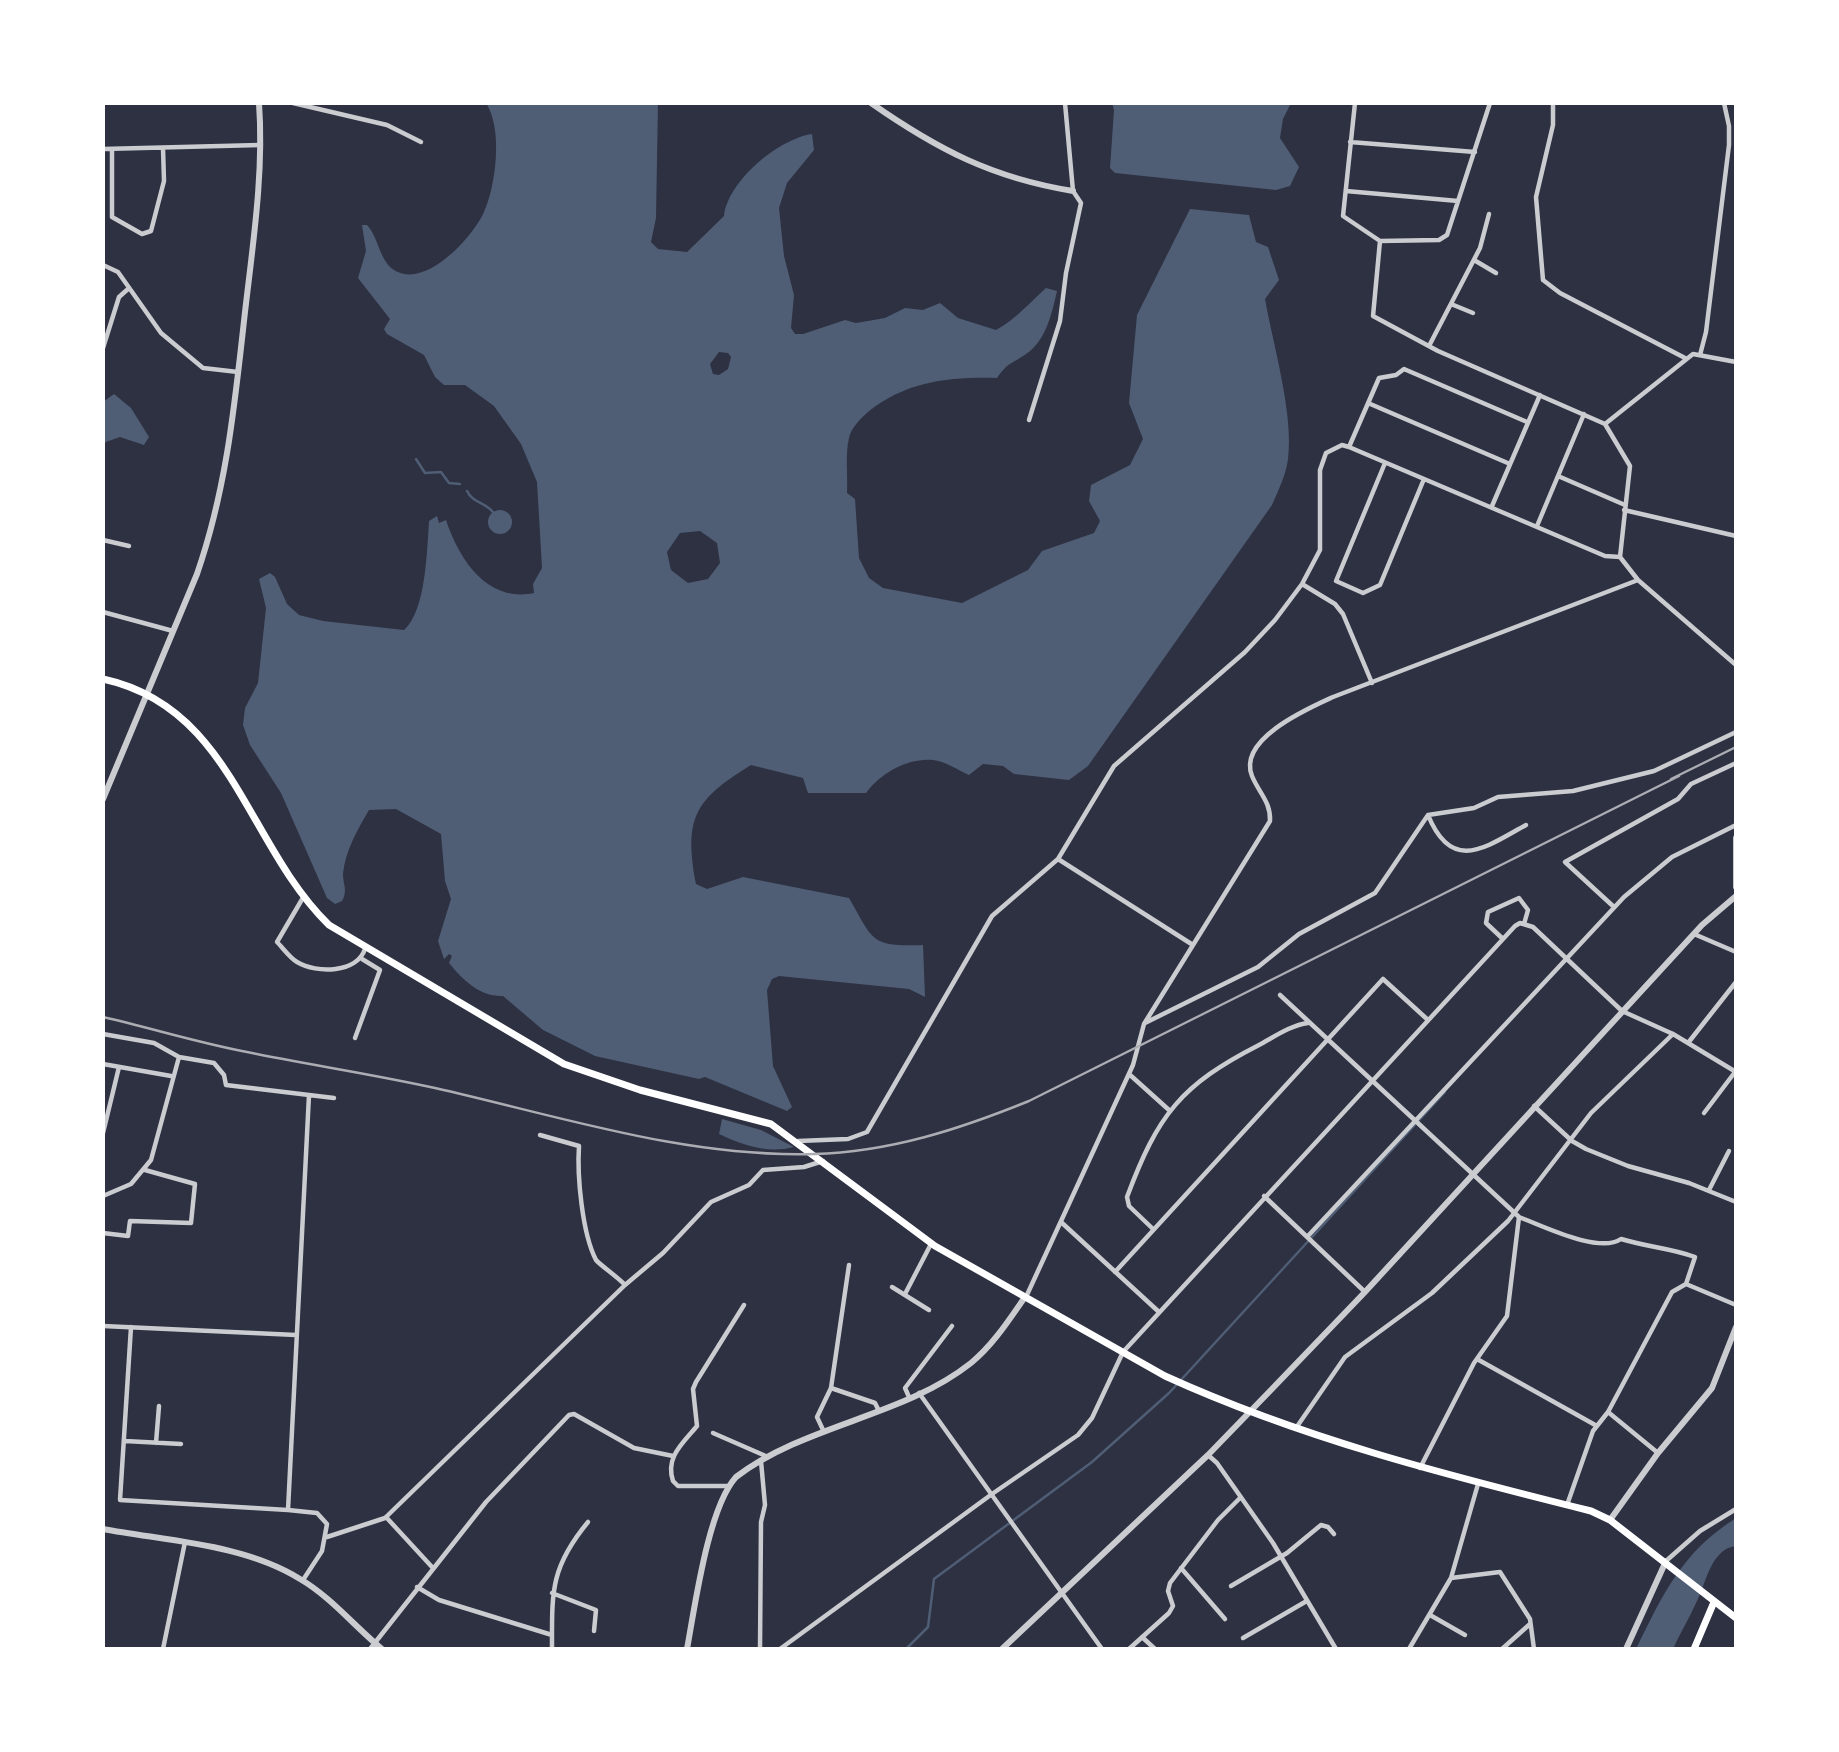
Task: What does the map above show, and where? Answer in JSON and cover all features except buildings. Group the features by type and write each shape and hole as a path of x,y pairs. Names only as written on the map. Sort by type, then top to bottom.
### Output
{"main road":[{"path":"103,679 148,692 176,710 215,752 261,832 304,895 330,925 365,949 564,1064 617,1084 771,1124 798,1141 932,1244 1165,1376 1250,1412 1296,1428 1420,1468 1567,1505 1610,1520 1736,1618"},
{"path":"1694,1649 1714,1602"}],"street":[{"path":"103,799 175,631 216,513 226,467 239,372 261,145 259,103"},
{"path":"293,103 387,125 421,142"},
{"path":"871,103 913,132 973,165 1034,185 1073,191"},
{"path":"1029,420 1064,302 1066,273 1081,203 1073,191 1066,103"},
{"path":"1355,103 1343,216 1380,241 1439,240 1447,235 1490,103"},
{"path":"1553,103 1553,125 1536,197 1544,280 1560,293 1685,358"},
{"path":"1700,355 1706,332 1729,145 1724,103"},
{"path":"1350,142 1475,152"},
{"path":"103,149 261,145"},
{"path":"112,149 112,217 142,234 151,232 164,181 163,148"},
{"path":"1346,191 1458,201"},
{"path":"1429,346 1474,260 1489,214"},
{"path":"1380,241 1373,316 1429,346 1605,424 1630,466 1620,557 1638,580 1736,665"},
{"path":"1474,260 1496,273"},
{"path":"103,265 118,272 161,333 203,368 239,372"},
{"path":"103,348 119,298 128,289"},
{"path":"1451,304 1473,313"},
{"path":"1605,424 1685,358 1700,355 1736,362"},
{"path":"1349,447 1379,378 1396,375 1404,369 1527,422"},
{"path":"1492,506 1540,395"},
{"path":"1368,403 1510,464"},
{"path":"1537,526 1584,414"},
{"path":"798,1141 848,1139 867,1132 992,916 1058,859 1114,766 1245,652 1275,620 1302,584 1320,550 1321,461 1326,453 1336,447 1349,447 1605,556 1620,557"},
{"path":"1385,463 1336,581 1363,593 1380,585 1424,479"},
{"path":"1558,476 1624,507 1736,536"},
{"path":"103,540 129,546"},
{"path":"687,1649 718,1511 729,1486 764,1459 919,1393 970,1364 994,1340 1025,1297 1139,1052 1144,1024 1270,821 1271,810 1250,769 1251,760 1275,726 1291,715 1638,580"},
{"path":"1302,584 1335,604 1343,614 1373,683"},
{"path":"103,612 175,631"},
{"path":"1144,1024 1258,967 1299,934 1375,893 1428,815 1474,808 1498,797 1573,790 1654,771 1736,732"},
{"path":"1614,907 1565,862 1678,799 1691,785 1736,763"},
{"path":"1428,815 1451,847 1461,852 1479,851 1526,825"},
{"path":"1307,1237 1614,907 1647,875 1672,857 1736,825"},
{"path":"1736,838 1736,887"},
{"path":"1058,859 1193,945"},
{"path":"304,895 277,942 296,962 324,970 352,965 362,959 365,949"},
{"path":"1002,1649 1250,1412 1365,1293 1534,1105 1694,934 1736,896"},
{"path":"1503,939 1485,919 1488,912 1513,898 1519,898 1528,910 1524,924"},
{"path":"780,1649 992,1494 1078,1436 1093,1418 1123,1352 1515,926 1524,924 1533,927 1622,1011 1673,1034 1736,1072 1704,1113"},
{"path":"1694,934 1736,952"},
{"path":"355,1038 380,970 362,959"},
{"path":"1115,1272 1383,979 1428,1020"},
{"path":"1688,1043 1736,982"},
{"path":"1280,995 1519,1217 1566,1238 1610,1244 1622,1239 1662,1250 1674,1248 1695,1257 1686,1284"},
{"path":"1154,1229 1129,1206 1128,1196 1169,1110 1182,1094 1216,1067 1301,1023 1309,1022"},
{"path":"103,1034 154,1043 179,1057 214,1063 224,1075 226,1085 334,1098"},
{"path":"1296,1428 1345,1357 1432,1293 1508,1220 1572,1141 1591,1113 1673,1034"},
{"path":"103,1196 122,1189 145,1170 156,1149 172,1076 179,1057"},
{"path":"103,1064 172,1076"},
{"path":"103,1133 119,1067"},
{"path":"1129,1074 1169,1110"},
{"path":"288,1510 309,1095"},
{"path":"1534,1105 1572,1141 1628,1166 1667,1175 1736,1202"},
{"path":"540,1135 579,1146 578,1168 582,1203 597,1261 625,1285"},
{"path":"1709,1191 1729,1151"},
{"path":"327,1537 386,1517 625,1285 663,1253 711,1202 749,1185 763,1170 812,1166 822,1161"},
{"path":"103,1233 128,1236 130,1221 191,1223 195,1184 145,1170"},
{"path":"1264,1196 1365,1293"},
{"path":"1420,1468 1477,1359 1507,1316 1519,1217"},
{"path":"1061,1222 1159,1312"},
{"path":"905,1294 932,1244"},
{"path":"824,1432 817,1418 831,1388 849,1265"},
{"path":"1567,1505 1597,1426 1608,1412 1665,1301 1679,1286 1686,1284 1736,1305"},
{"path":"892,1287 929,1310"},
{"path":"729,1486 678,1486 671,1475 673,1455 696,1426 693,1389 695,1382 744,1305"},
{"path":"103,1326 296,1335"},
{"path":"131,1326 120,1500 317,1513 324,1518 327,1537 316,1563 303,1580"},
{"path":"909,1397 905,1388 952,1326"},
{"path":"1610,1520 1658,1453 1712,1388 1736,1327"},
{"path":"1477,1359 1597,1426"},
{"path":"831,1388 875,1403 878,1409"},
{"path":"919,1393 1063,1590 1102,1649"},
{"path":"156,1443 159,1406"},
{"path":"1608,1412 1658,1453"},
{"path":"373,1646 432,1567 486,1502 569,1415 574,1414 634,1448 673,1455"},
{"path":"713,1433 765,1453 765,1504 761,1522 761,1649"},
{"path":"125,1441 181,1444"},
{"path":"1208,1455 1241,1497 1336,1649"},
{"path":"1409,1649 1451,1578 1478,1484"},
{"path":"1129,1649 1173,1606 1168,1591 1181,1568 1218,1520 1241,1497"},
{"path":"1626,1649 1666,1562 1700,1531 1736,1509"},
{"path":"386,1517 432,1567"},
{"path":"552,1649 552,1593 566,1548 588,1522"},
{"path":"1231,1586 1280,1558 1321,1525 1328,1527 1334,1534"},
{"path":"103,1529 185,1542 270,1565 303,1580 373,1646 382,1649"},
{"path":"163,1649 185,1542"},
{"path":"1181,1568 1225,1619"},
{"path":"1451,1578 1500,1572 1530,1624 1534,1649"},
{"path":"417,1587 439,1600 552,1635"},
{"path":"552,1593 596,1610 594,1631"},
{"path":"1243,1638 1305,1602"},
{"path":"1430,1615 1465,1635"},
{"path":"1502,1649 1530,1624"},
{"path":"1142,1637 1154,1649"}],"water":[{"path":"486,103 658,103 656,218 651,242 658,249 687,252 724,216 735,189 757,164 784,144 812,134 814,150 787,183 779,208 784,256 794,295 791,328 795,334 803,334 845,320 856,323 885,318 905,308 923,310 940,303 958,318 996,330 1016,316 1046,288 1057,291 1047,326 1039,342 1007,366 997,378 945,380 913,387 898,393 865,414 852,431 847,451 847,493 855,499 859,558 869,578 883,588 962,603 1028,570 1042,551 1094,533 1100,521 1089,501 1091,485 1130,465 1143,439 1129,403 1137,315 1190,209 1249,215 1256,242 1268,247 1279,280 1265,299 1288,422 1288,459 1282,483 1272,505 1088,766 1069,780 1014,774 1003,766 983,764 969,775 942,762 923,760 895,768 879,779 866,793 808,793 803,778 751,765 732,777 705,801 693,827 696,884 707,889 743,877 849,898 869,932 876,938 893,945 923,945 925,997 909,989 779,976 772,979 767,990 773,1066 792,1107 787,1111 705,1077 699,1079 595,1056 543,1030 503,996 487,994 473,986 449,963 452,956 449,954 444,959 438,941 451,899 445,881 441,834 396,809 369,810 346,857 343,874 344,897 335,904 327,898 281,793 250,745 243,725 245,708 258,683 266,608 259,579 270,573 275,577 287,604 299,615 323,621 404,630 417,609 426,563 429,521 437,516 439,523 446,520 467,563 489,585 517,594 534,593 533,584 542,568 537,482 521,444 494,406 465,385 444,385 435,377 424,355 387,334 384,329 390,319 358,278 366,251 362,225 367,225 371,230 389,266 406,274 420,273 433,267 459,247 470,234 484,212 492,187 496,142 491,114","holes":["719,352 728,353 731,357 728,369 719,375 713,374 710,364","700,531 717,543 720,563 708,579 688,583 671,570 667,552 680,533"]},
{"path":"1112,103 1291,103 1283,119 1280,138 1299,167 1290,186 1276,190 1115,173 1110,168 1114,110"},
{"path":"114,394 131,408 149,437 144,445 120,437 103,443 103,402"},
{"path":"500,510 509,513 512,522 509,531 500,534 491,531 488,522 491,513"},
{"path":"722,1119 761,1130 794,1147 765,1149 737,1142 719,1134"},
{"path":"1736,1518 1736,1546 1720,1554 1710,1569 1700,1596 1673,1649 1636,1649 1665,1592 1688,1560 1717,1531"}],"waterway":[{"path":"416,459 425,473 441,472 449,483 460,484"},
{"path":"467,491 495,515"},
{"path":"906,1649 928,1627 934,1579 1092,1462 1169,1393 1445,1092"}],"railway":[{"path":"1671,779 1736,747"},
{"path":"103,1017 229,1048 411,1083 671,1142 766,1153 814,1154 870,1149 951,1130 1029,1101 1679,776"}]}
